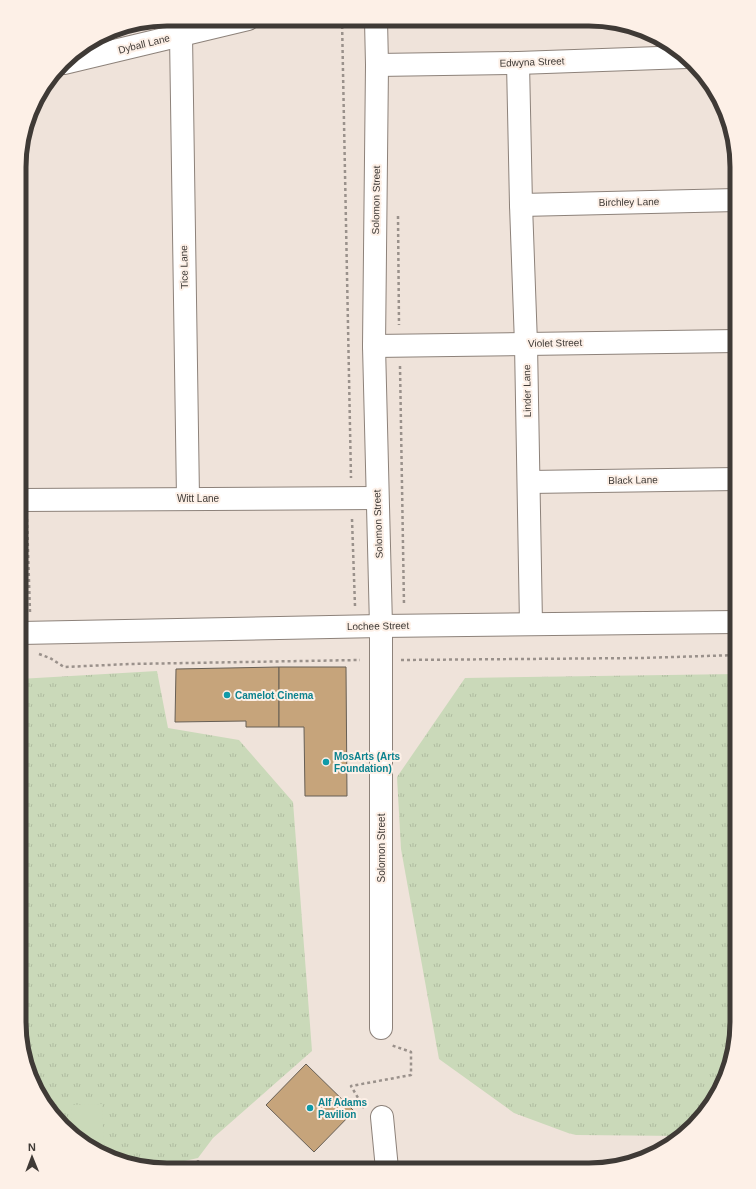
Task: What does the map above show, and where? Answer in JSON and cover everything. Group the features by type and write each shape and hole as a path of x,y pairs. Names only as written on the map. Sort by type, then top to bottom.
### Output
{"street":[{"name":"Dyball Lane","path":"75,60 219,26"},
{"name":"Solomon Street","path":"376,26 374,346 381,626 381,1028"},
{"name":"Tice Lane","path":"181,35 188,498"},
{"name":"Edwyna Street","path":"377,65 518,63 678,57"},
{"name":"Linder Lane","path":"518,63 526,344 531,624"},
{"name":"Birchley Lane","path":"521,205 730,200"},
{"name":"Violet Street","path":"374,346 730,341"},
{"name":"Black Lane","path":"529,482 730,479"},
{"name":"Witt Lane","path":"26,500 377,498"},
{"name":"Lochee Street","path":"26,633 381,626 730,622"},
{"path":"382,1117 386,1163"}],"path":[{"path":"398,212 404,605"},
{"path":"381,1028 388,1044 410,1052 412,1074 350,1086 363,1108 382,1117"},
{"path":"198,1158 198,1163"}],"green space":[{"path":"157,671 168,728 239,740 293,802 312,1051 213,1138 198,1158 175,1163 148,1162 122,1156 96,1144 67,1122 55,1108 45,1093 33,1067 26,1031 26,679"},
{"path":"730,674 729,1041 723,1067 711,1093 689,1122 672,1136 576,1135 568,1133 514,1113 439,1059 401,849 397,777 465,678"},
{"path":"102,1104 104,1147 81,1134 72,1126 71,1105"}],"building":[{"name":"Camelot Cinema","path":"279,667 279,727 246,727 246,721 175,722 176,669"},
{"name":"MosArts (Arts Foundation)","path":"279,667 346,667 347,796 305,796 304,727 279,727"},
{"name":"Alf Adams Pavilion","path":"306,1064 354,1111 314,1152 266,1105"}],"place":[{"name":"Camelot Cinema","path":"227,695"},
{"name":"MosArts (Arts Foundation)","path":"326,762"},
{"name":"Alf Adams Pavilion","path":"310,1108"}]}
